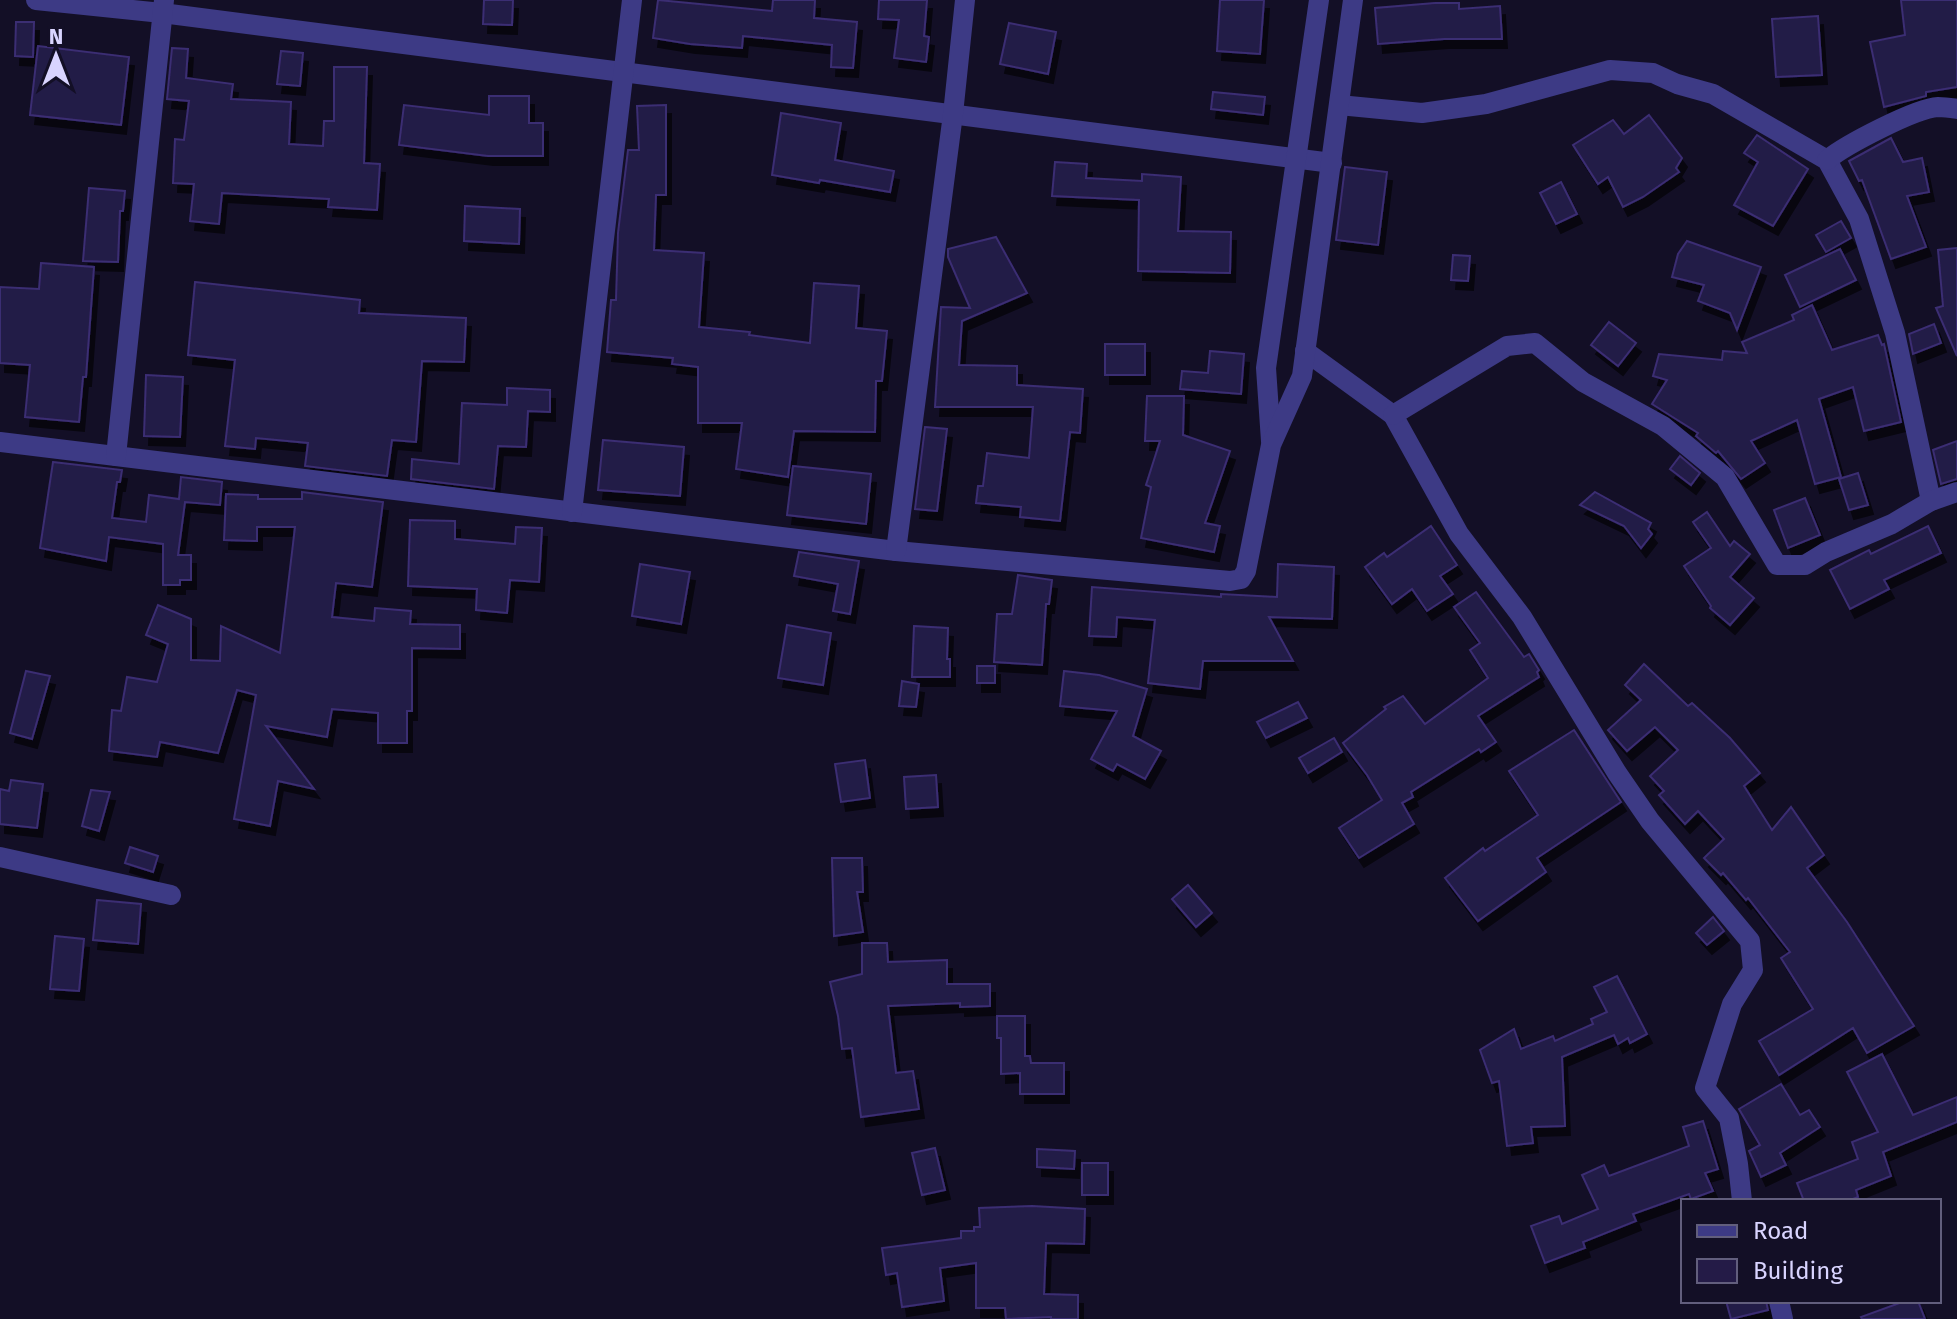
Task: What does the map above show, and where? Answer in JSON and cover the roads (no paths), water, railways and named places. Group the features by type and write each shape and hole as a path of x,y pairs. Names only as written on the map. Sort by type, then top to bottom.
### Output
{"street":[{"path":"36,0 163,6 624,74 1332,163"},
{"path":"572,512 632,0"},
{"path":"896,551 965,0"},
{"path":"1271,445 1266,368 1319,0"},
{"path":"0,442 896,551 1230,581 1241,579 1246,571 1271,445 1302,376 1353,0"},
{"path":"116,456 163,6"},
{"path":"1339,105 1422,113 1486,104 1610,70 1653,73 1677,84 1713,94 1827,160 1859,219 1895,333 1931,501"},
{"path":"1827,160 1872,132 1935,107 1957,109"},
{"path":"1393,415 1507,346 1535,343 1583,382 1663,426 1725,477 1777,565 1805,565 1826,552 1892,524 1931,501 1957,492"},
{"path":"1305,351 1393,415 1459,534 1522,617 1617,773 1650,821 1750,941 1753,970 1732,1004 1705,1088 1729,1118 1742,1199"},
{"path":"0,857 171,895"}]}
